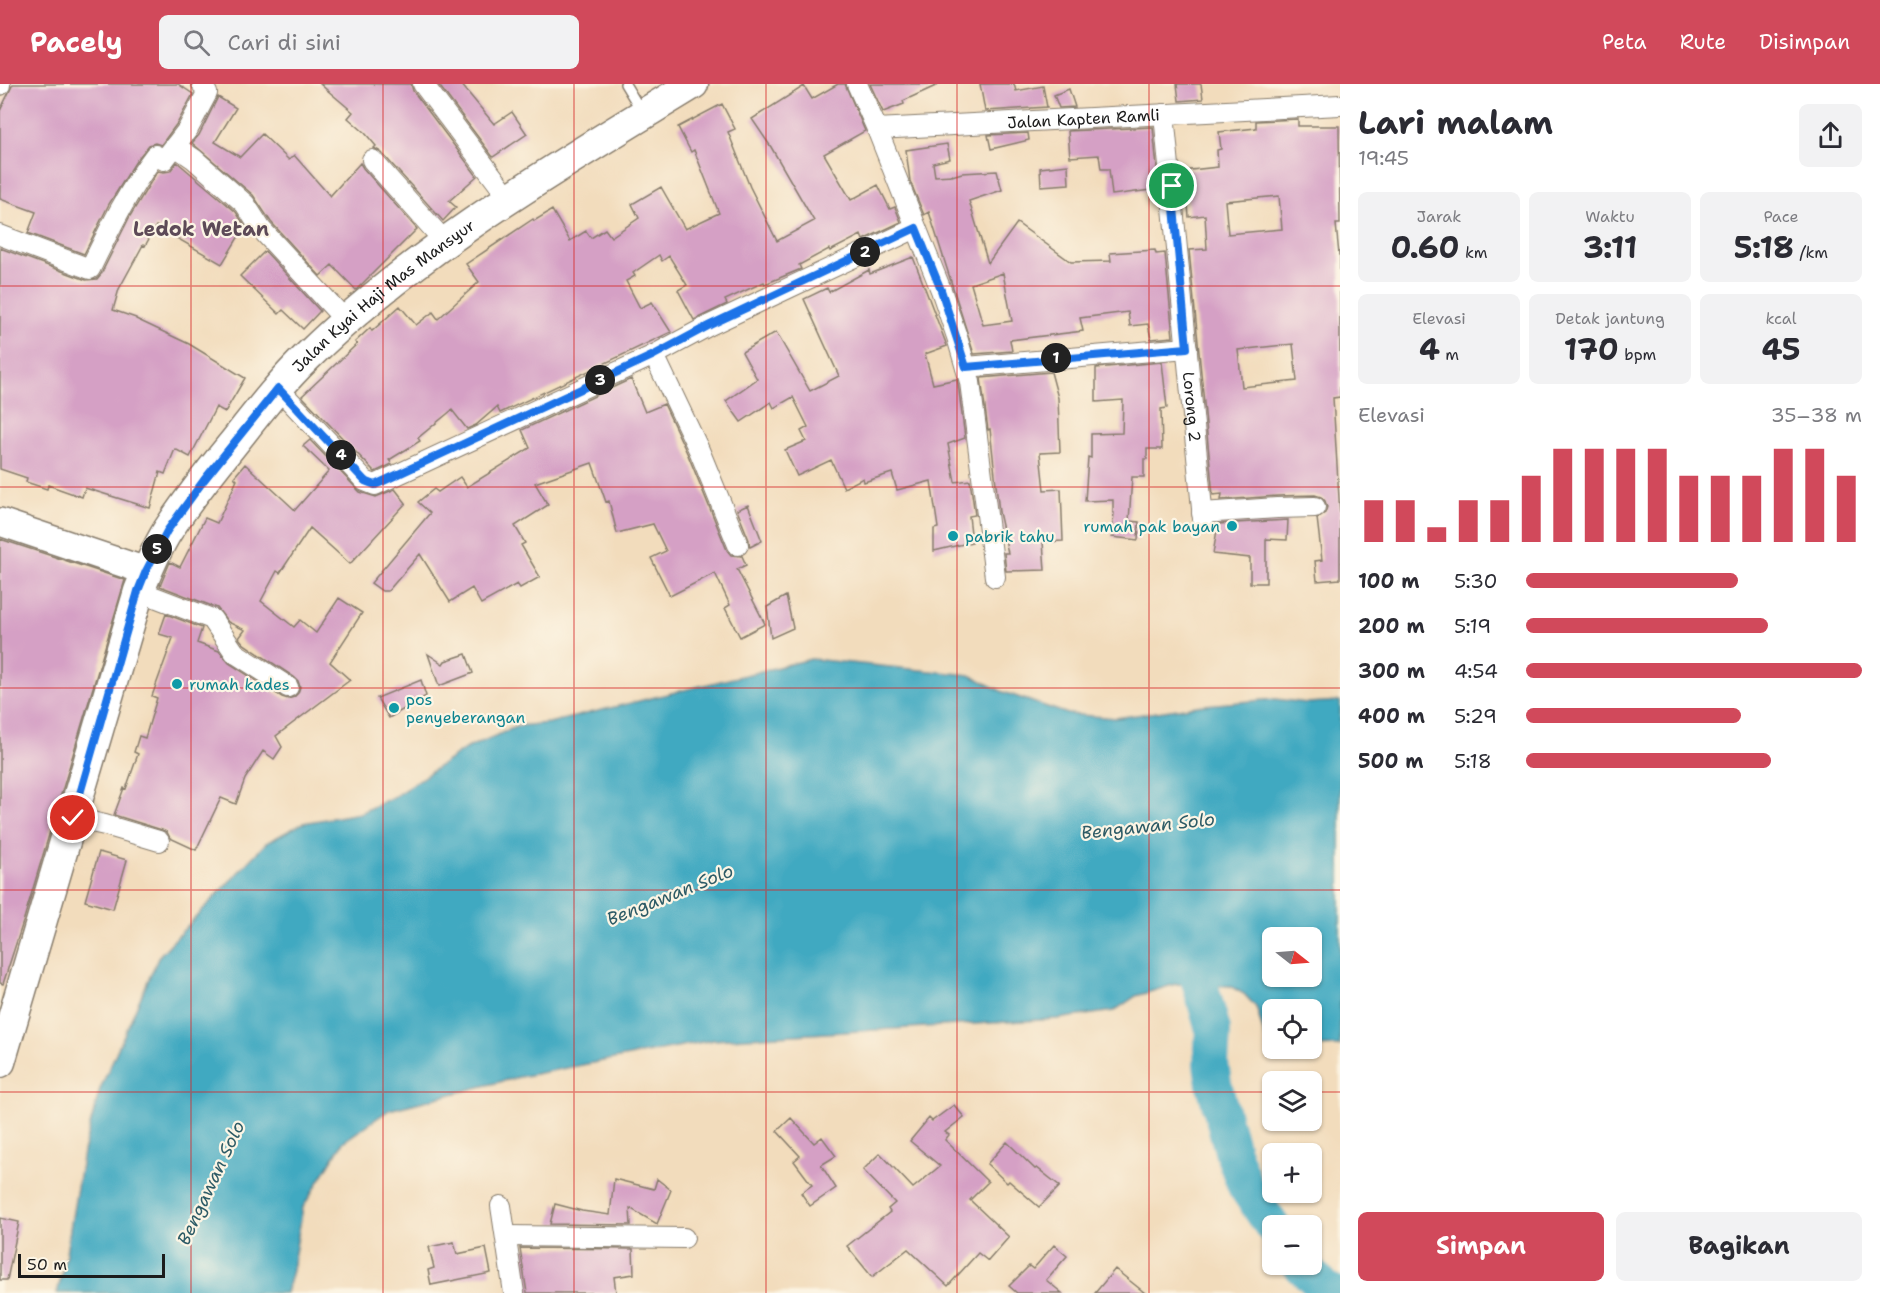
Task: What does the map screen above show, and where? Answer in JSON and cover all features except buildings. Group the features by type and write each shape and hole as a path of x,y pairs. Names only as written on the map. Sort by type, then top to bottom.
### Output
{"main road":[{"name":"Jalan Kyai Haji Mas Mansyur","path":"0,1062 142,581 167,531 191,497 278,388 346,321 445,242 509,198 693,84"},
{"path":"0,522 142,581"}],"street":[{"path":"0,235 90,269 113,223 148,164 155,155 164,160 188,129 207,93 202,84"},
{"path":"423,84 509,198"},
{"path":"857,84 941,290 966,367 979,444 995,577"},
{"name":"Jalan Kapten Ramli","path":"877,129 1340,105"},
{"name":"Lorong 2","path":"1164,114 1203,516 1277,508 1315,507"},
{"path":"175,146 194,159 245,204 261,229 346,321"},
{"path":"372,160 445,242"},
{"path":"278,388 365,481 375,485 654,355 710,325 916,228"},
{"path":"966,367 1187,348"},
{"path":"654,355 699,450 738,545"},
{"path":"142,581 212,619 235,653 288,687"},
{"path":"73,818 159,841"},
{"path":"501,1206 514,1293"},
{"path":"506,1236 684,1238"}],"lane":[{"path":"625,84 643,114"}],"water":[{"name":"Bengawan Solo","path":"811,659 970,675 1003,692 1068,714 1116,718 1205,705 1276,699 1307,703 1340,701 1340,1046 1322,1047 1322,999 1262,999 1262,1027 1256,1007 1244,994 1230,986 1176,984 1136,996 1114,1011 1057,1019 713,1040 519,1077 389,1110 343,1142 303,1207 286,1293 57,1293 63,1271 83,1152 100,1089 159,956 266,843 303,823 360,813 395,796 465,749 518,726 549,723"}],"waterway":[{"path":"1182,938 1200,984 1213,1030 1211,1064 1214,1084 1232,1151 1245,1186 1265,1215"},
{"path":"1311,1275 1333,1293"}],"place":[{"name":"rumah pak bayan","path":"1232,526"},
{"name":"pabrik tahu","path":"953,536"},
{"name":"rumah kades","path":"177,684"},
{"name":"pos penyeberangan","path":"394,708"}],"district":[{"name":"Ledok Wetan","path":"201,229"}],"route":[{"path":"73,818 138,591 146,571 167,531 204,480 278,388 365,481 375,485 654,355 710,325 916,228 941,290 966,367 1060,357 1187,348 1172,186"}]}
